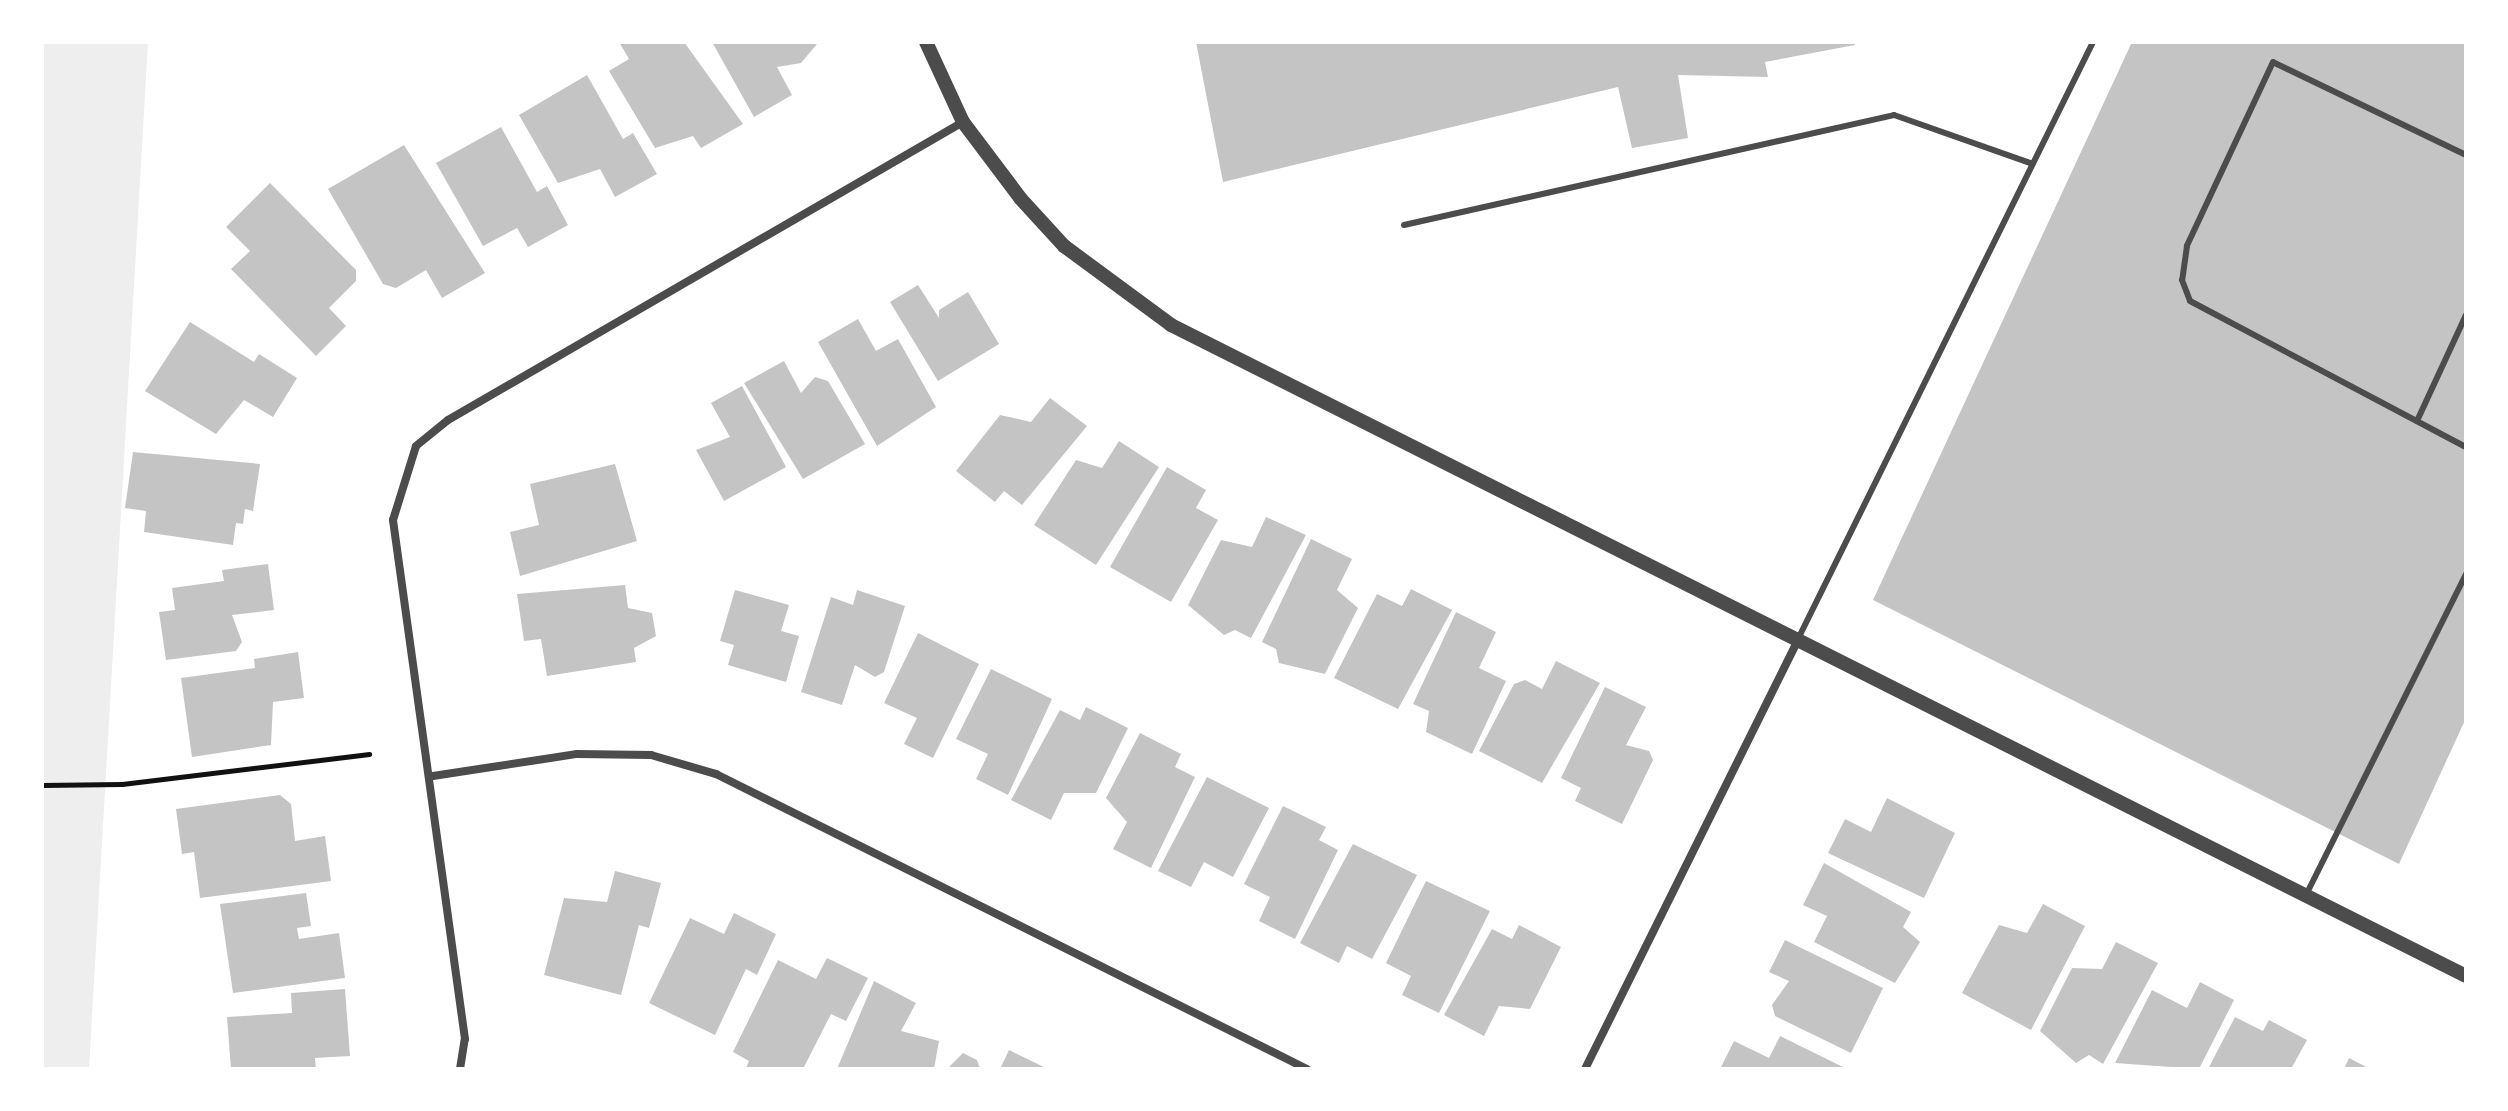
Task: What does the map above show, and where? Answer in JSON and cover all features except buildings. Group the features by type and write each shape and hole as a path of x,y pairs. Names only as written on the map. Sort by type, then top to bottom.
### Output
{"street":[{"path":"926,42 963,122 1064,246 1171,325 2466,976"},
{"path":"460,1069 465,1039 433,776 393,520 416,446 448,420 963,122"},
{"path":"1585,1069 1797,641"},
{"path":"433,776 577,754 651,755 716,774 1307,1069"}],"lane":[{"path":"1797,641 2093,42"},
{"path":"2466,155 2273,62 2187,246 2182,280 2190,301 2466,447"},
{"path":"1404,225 1894,115 2033,164"},
{"path":"2417,421 2466,315"},
{"path":"2306,895 2466,574"}],"path":[{"path":"42,785 122,784 369,754"}],"shaded area":[{"path":"42,42 148,42 89,1069 42,1069"}]}
